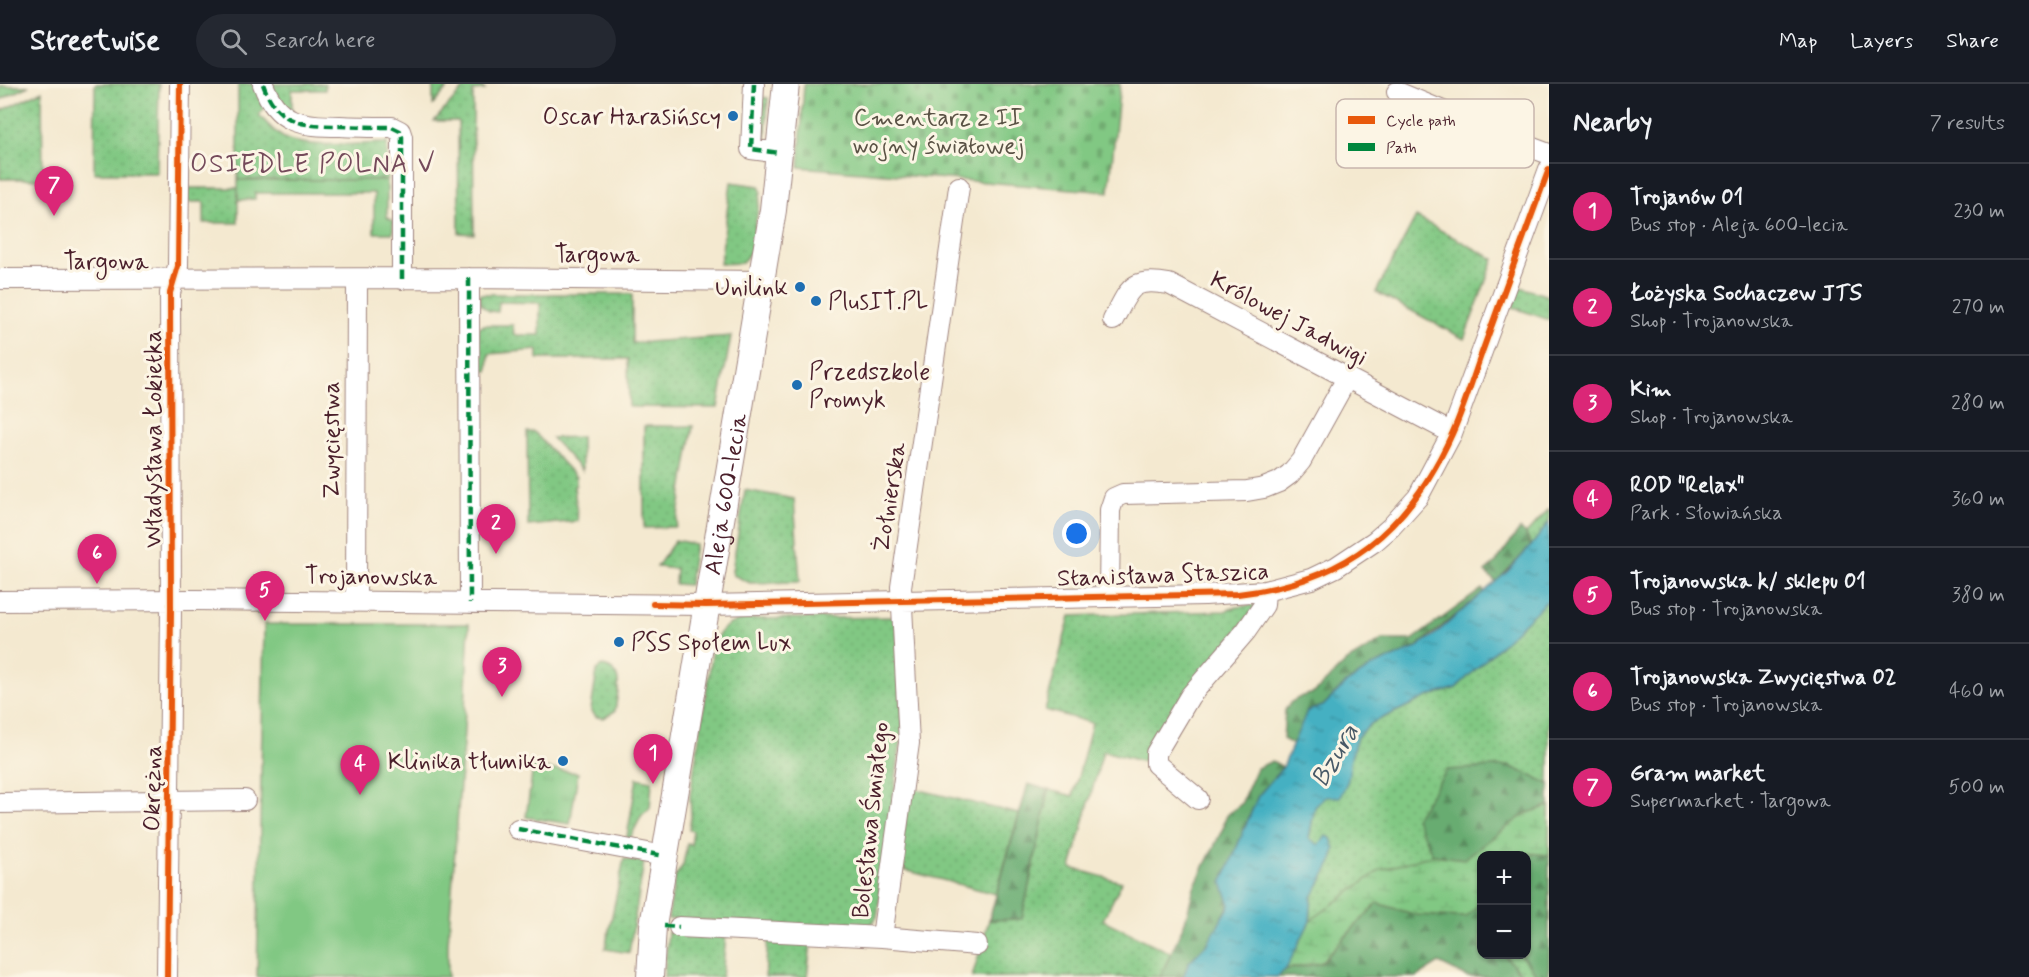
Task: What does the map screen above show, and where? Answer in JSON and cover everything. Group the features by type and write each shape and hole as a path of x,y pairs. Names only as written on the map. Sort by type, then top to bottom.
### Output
{"main road":[{"name":"Aleja 600-lecia","path":"650,977 652,926 761,281 780,153 786,84"}],"street":[{"name":"Władysława Łokietka","path":"171,600 170,293 178,266 180,84"},
{"path":"262,84 268,98 281,114 301,125 392,127 400,131 402,137 402,279"},
{"path":"754,84 751,149 780,153"},
{"path":"1397,92 1414,99"},
{"path":"1534,148 1549,153"},
{"name":"Stanisława Staszica","path":"706,605 1205,595 1265,591 1287,586 1328,571 1358,554 1375,541 1418,497 1452,433 1549,169"},
{"name":"Żołnierska","path":"901,600 901,587 959,187"},
{"name":"Targowa","path":"0,279 469,278 761,281"},
{"path":"469,278 470,603"},
{"name":"Zwycięstwa","path":"356,602 357,279"},
{"name":"Królowej Jadwigi","path":"1113,320 1131,287 1155,281 1169,284 1452,433"},
{"path":"1109,596 1110,510 1114,498 1123,494 1247,491 1279,482 1290,474 1301,461 1347,378"},
{"path":"1198,799 1156,764 1156,753 1190,696 1246,631 1264,605 1265,591"},
{"name":"Trojanowska","path":"0,601 171,600 706,605"},
{"name":"Okrężna","path":"167,977 171,600"},
{"name":"Bolesława Śmiałego","path":"882,937 909,743 901,600"},
{"path":"0,803 245,800"},
{"path":"518,829 664,856"},
{"path":"679,927 882,937 977,945"}],"green space":[{"path":"95,84 159,84 157,173 94,173"},
{"path":"238,84 254,84 266,106 259,115 284,138 319,144 387,143 387,180 238,180"},
{"path":"272,84 325,84 325,90 292,90 292,114 283,106"},
{"path":"433,84 451,84 433,105"},
{"path":"468,84 478,84 485,90 473,91 474,234 459,233 458,121 434,121"},
{"name":"Cmentarz z II wojny światowej","path":"804,84 1120,84 1109,192 799,167"},
{"path":"0,86 29,86 0,100"},
{"path":"42,91 43,179 0,179 0,111"},
{"path":"759,97 768,98 765,150 756,138"},
{"path":"238,180 387,180 387,217 393,221 393,233 374,233 374,193 255,193 255,199 238,200"},
{"path":"731,182 759,186 761,191 751,251 742,263 720,264"},
{"path":"186,188 238,188 238,223 204,223 204,202 186,202"},
{"path":"1416,217 1494,259 1464,339 1376,292"},
{"path":"1520,287 1549,296 1549,320 1512,307"},
{"path":"480,294 632,294 632,343 731,336 718,408 629,407 628,359 538,359 538,350 489,354 488,371 475,371 479,327 513,325 514,335 540,335 540,303 499,302 498,312 489,311 480,304"},
{"path":"644,426 693,426 676,527 644,528"},
{"path":"527,432 534,432 576,477 574,486 578,521 528,526"},
{"path":"552,438 581,438 582,471"},
{"path":"745,490 794,499 800,582 750,583 733,575"},
{"path":"1549,509 1549,522 1531,546 1526,534"},
{"path":"1520,529 1526,534 1531,546 1496,582 1485,572 1496,562"},
{"path":"675,540 695,544 689,585 675,584 676,569 657,567"},
{"path":"1482,589 1484,592 1414,649 1375,665 1345,684 1323,706 1307,711 1294,745 1283,739 1285,710 1291,702 1314,693 1347,661 1382,640 1412,640"},
{"path":"1549,599 1549,784 1509,766 1433,855 1549,806 1549,855 1531,853 1531,851 1477,851 1477,903 1286,969 1310,921 1312,897 1331,864 1335,849 1331,838 1319,845 1309,838 1315,807 1351,758 1357,737 1372,723 1427,697 1456,688"},
{"path":"1256,605 1148,752 1145,762 1103,751 1071,868 1122,882 1103,920 1171,953 1160,977 972,977 989,920 1022,918 1049,790 1073,796 1092,723 1045,710 1070,616 1225,611 1236,607"},
{"path":"896,617 903,726 877,917 870,927 862,931 668,919 675,877 683,865 687,844 691,845 693,831 689,830 690,796 714,642 723,629 744,619"},
{"path":"264,624 469,624 464,731 448,943 448,977 257,977"},
{"path":"602,666 614,672 618,684 615,711 604,718 596,717 591,710 597,670"},
{"path":"1272,761 1283,767 1258,796 1222,883 1230,904 1208,943 1189,962 1183,977 1160,977 1185,922 1194,887 1225,824 1223,823 1228,814 1241,804 1257,768"},
{"path":"1509,766 1549,784 1549,806 1525,814 1464,859 1433,855 1415,818 1447,770"},
{"path":"533,767 578,773 570,824 526,817"},
{"path":"637,778 652,781 650,808 642,815 626,842"},
{"path":"1028,784 1049,790 1022,919 989,920"},
{"path":"908,787 1019,814 996,894 900,869"},
{"path":"1549,806 1549,855 1531,853 1531,851 1477,851 1477,906 1466,917 1417,915 1377,903 1320,963 1286,969 1310,921 1380,870 1433,855 1464,859 1525,814"},
{"path":"1531,853 1549,855 1549,977 1539,977 1523,959 1531,959"},
{"path":"624,859 644,862 629,953 605,949"},
{"path":"1377,903 1417,915 1466,917 1477,906 1477,959 1508,959 1524,977 1467,977 1439,963 1417,977 1273,977 1274,972 1321,963"},
{"path":"668,932 726,935 722,977 664,977"},
{"path":"768,940 811,943 807,977 765,977"},
{"path":"1508,959 1523,959 1539,977 1524,977"}],"water":[{"name":"Bzura","path":"1549,522 1549,599 1456,688 1427,697 1372,723 1357,737 1348,780 1340,797 1325,797 1315,807 1309,838 1319,845 1326,836 1331,838 1335,849 1331,864 1312,897 1310,921 1286,969 1277,977 1183,977 1189,962 1208,943 1230,905 1222,883 1258,796 1283,767 1307,711 1323,706 1345,684 1375,665 1414,649 1433,636 1508,571"}],"marked path":[{"path":"263,84 276,107 283,115 293,120 314,125 392,127 400,131 402,137 402,279"},
{"path":"754,84 751,149 780,153"},
{"path":"469,278 470,603"},
{"path":"518,829 664,856"},
{"path":"664,926 679,927"}],"cycle path":[{"path":"167,977 171,609 170,293 178,266 180,84"},
{"path":"653,604 706,605 1238,594 1276,588 1310,578 1341,564 1369,546 1393,524 1415,498 1435,468 1461,412 1549,169"}],"place":[{"name":"Oscar Harasińscy","path":"733,116"},
{"name":"Gram market","path":"54,216"},
{"name":"Unilink","path":"800,287"},
{"name":"PlusIT.PL","path":"816,301"},
{"name":"Przedszkole Promyk","path":"797,385"},
{"name":"Łożyska Sochaczew JTS","path":"496,554"},
{"name":"Trojanowska Zwycięstwa 02","path":"97,584"},
{"name":"Trojanowska k/ sklepu 01","path":"265,621"},
{"name":"PSS Społem Lux","path":"619,642"},
{"name":"Kim","path":"502,697"},
{"name":"Klinika tłumika","path":"563,761"},
{"name":"Trojanów 01","path":"653,784"},
{"name":"ROD \"Relax\"","path":"360,795"}],"district":[{"name":"OSIEDLE POLNA V","path":"313,163"}]}
